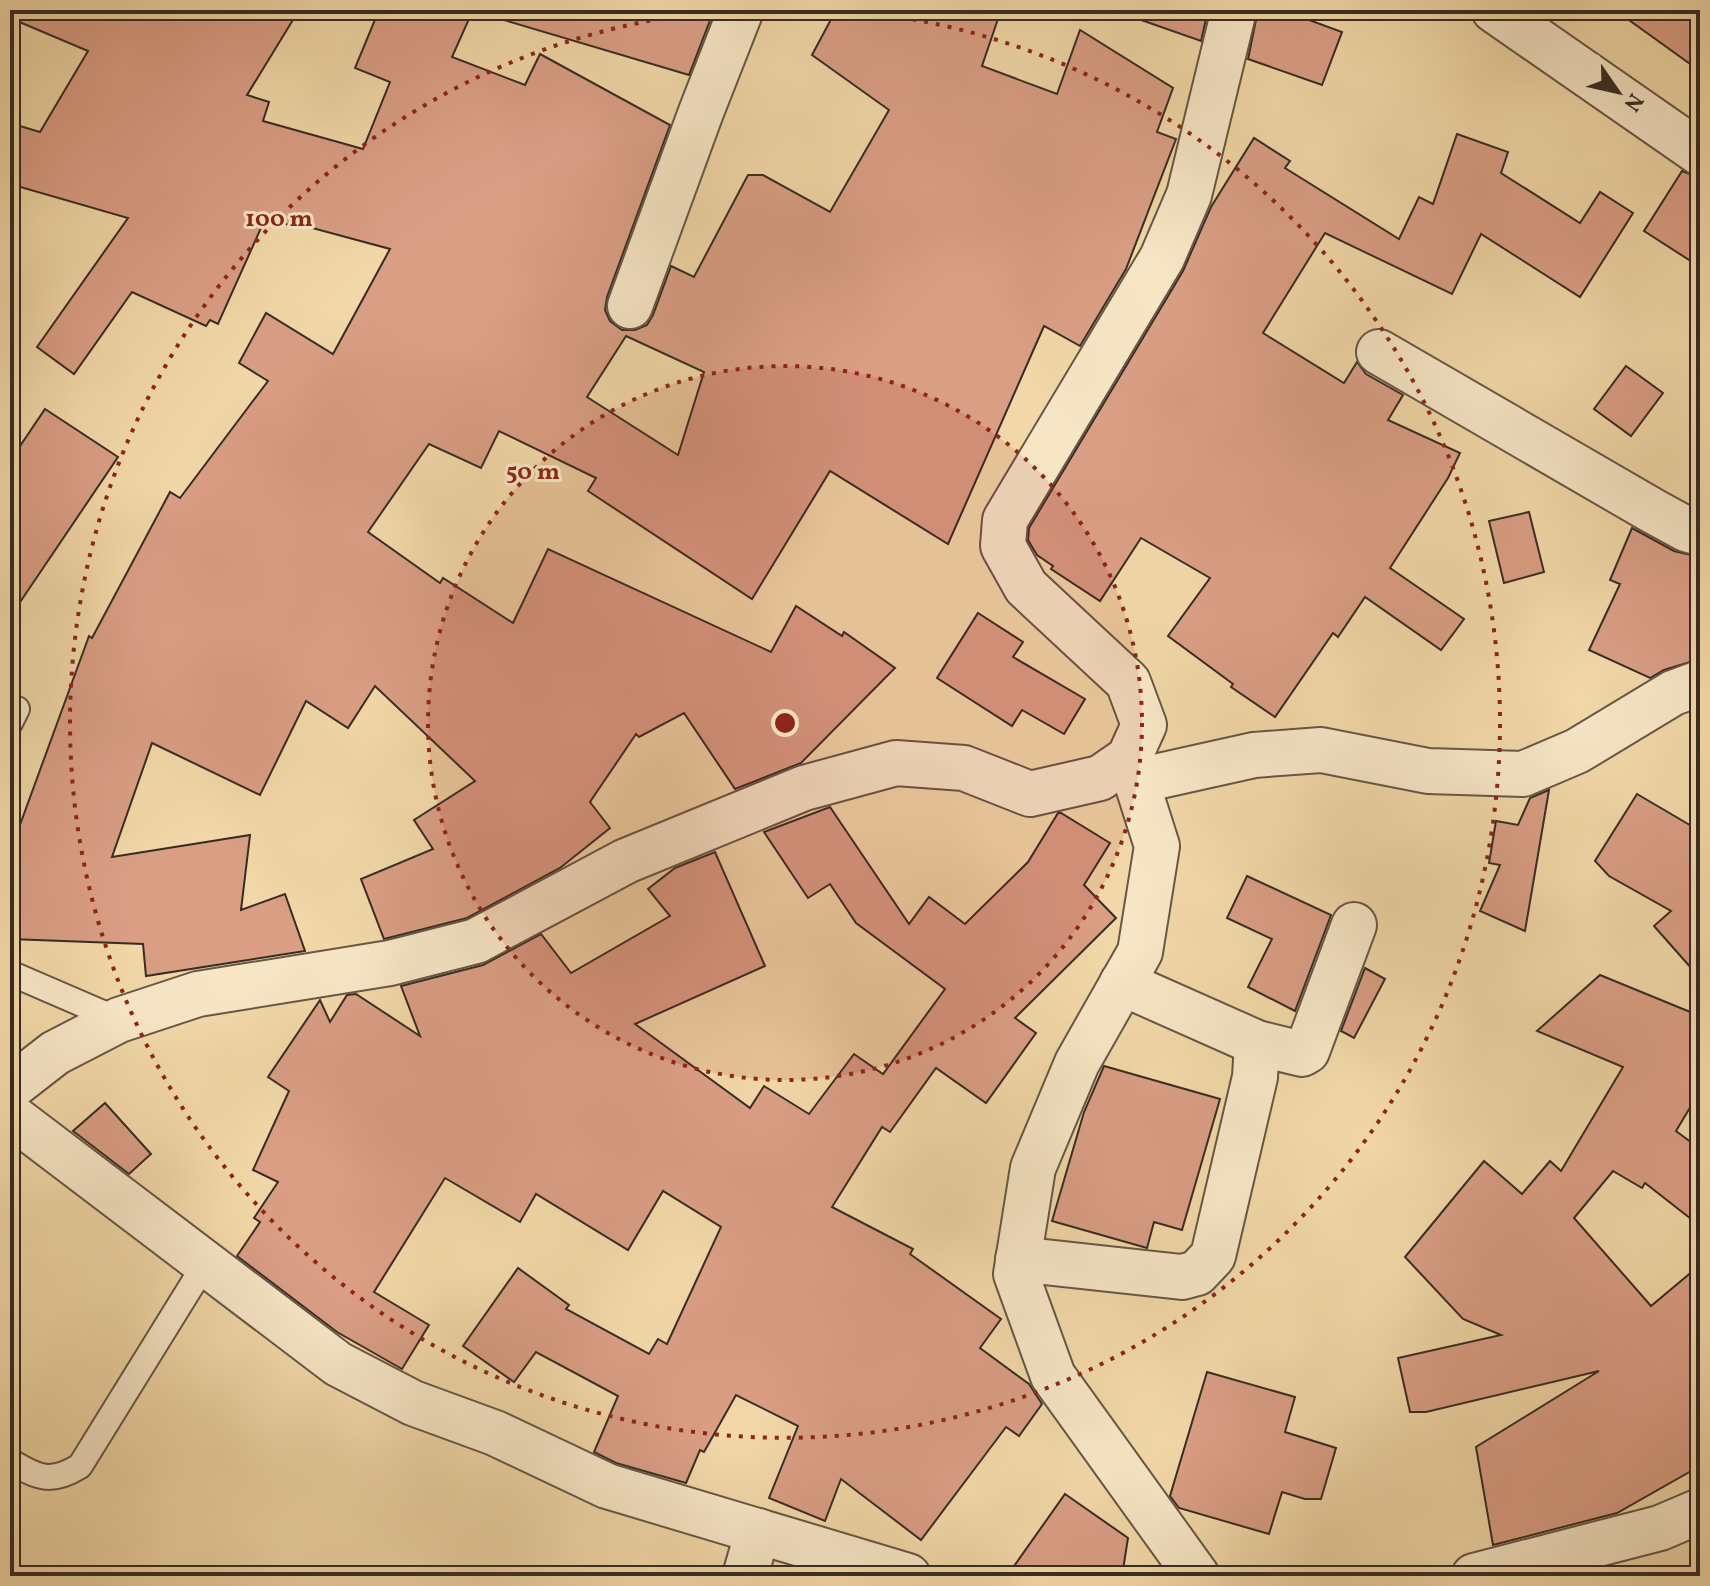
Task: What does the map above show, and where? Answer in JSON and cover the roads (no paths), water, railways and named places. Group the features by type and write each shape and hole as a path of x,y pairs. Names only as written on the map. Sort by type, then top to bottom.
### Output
{"street":[{"path":"630,306 741,10"},
{"path":"1197,1576 1053,1376 1016,1274 1033,1168 1077,1063 1140,952 1157,846 1133,770 1144,725 1128,682 1026,587 1003,546 1005,520 1162,258 1189,195 1234,10"},
{"path":"1494,10 1700,153"},
{"path":"1379,352 1653,511 1700,533"},
{"path":"10,1088 55,1053 119,1020 198,994 390,963 476,941 626,861 804,788 896,763 964,768 1030,794 1133,770 1321,750 1428,771 1523,774 1577,751 1673,693 1700,683"},
{"path":"1122,983 1257,1043 1302,1054 1307,1051 1354,925"},
{"path":"1018,1259 1182,1277 1197,1273 1207,1265 1213,1256 1255,1077 1257,1043"},
{"path":"10,1115 338,1364 413,1403 495,1433 607,1486 908,1576"},
{"path":"1474,1576 1660,1528 1700,1511"},
{"path":"745,1576 758,1531"}],"lane":[{"path":"10,973 119,1020"},
{"path":"10,1461 37,1477 63,1476 80,1466 205,1264"}]}
